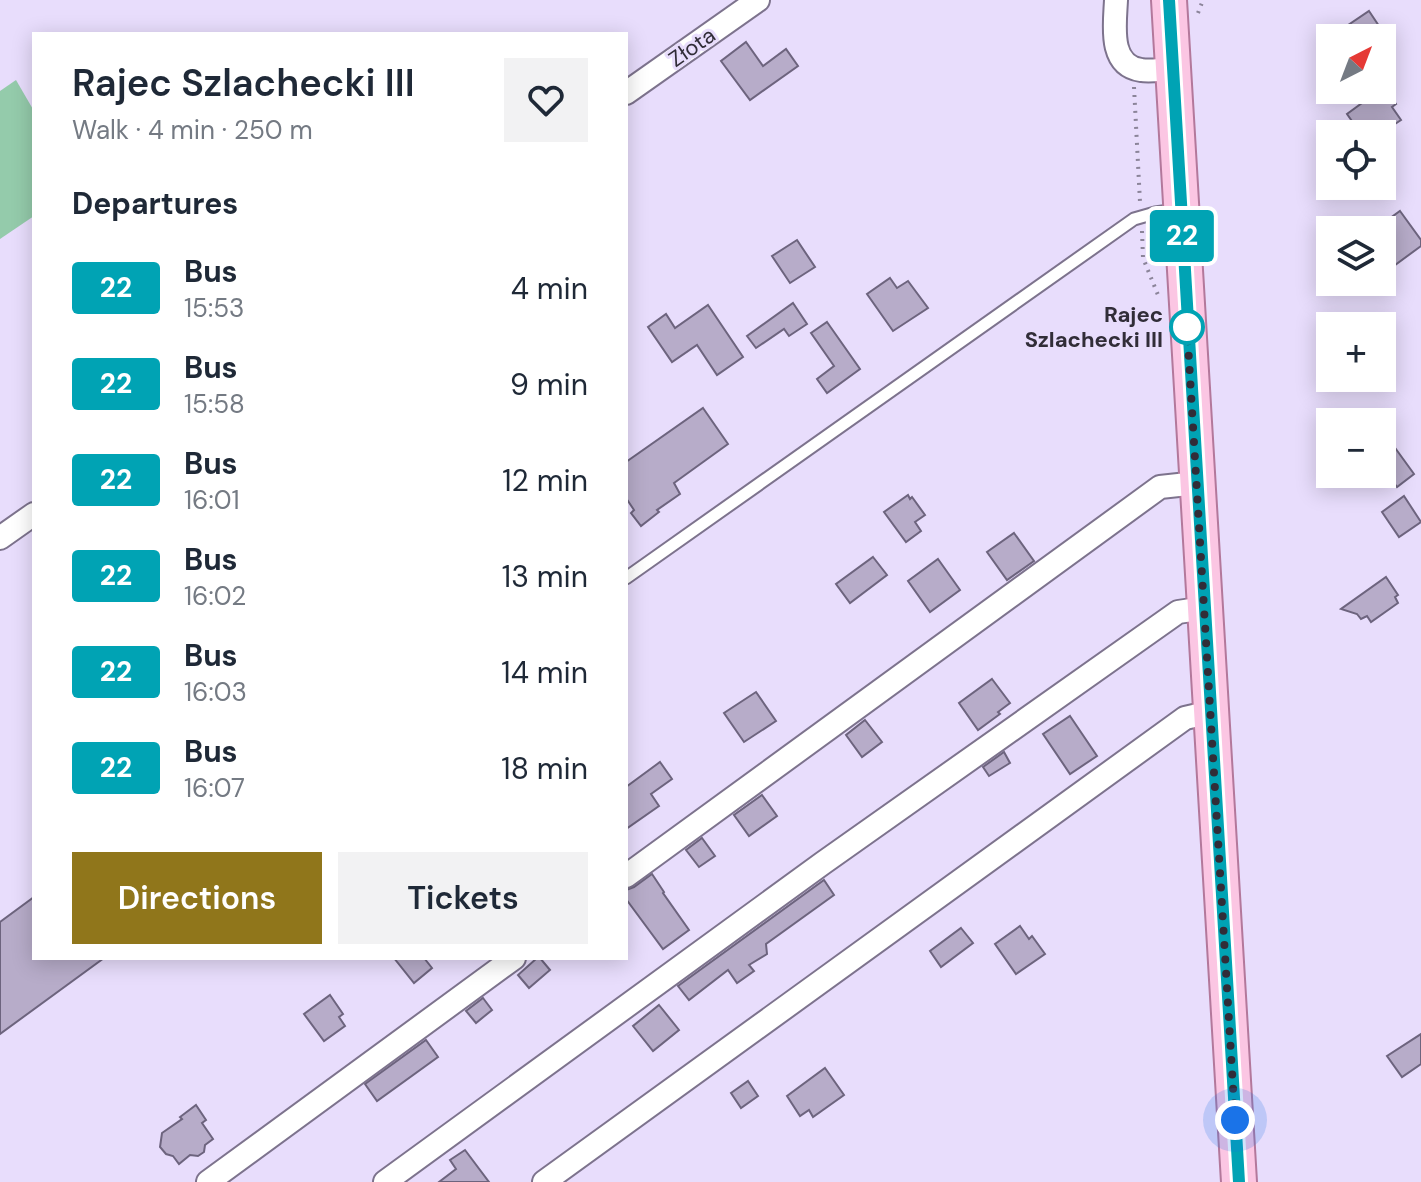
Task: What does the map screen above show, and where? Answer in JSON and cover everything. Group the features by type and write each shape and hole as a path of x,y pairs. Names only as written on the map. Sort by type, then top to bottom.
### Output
{"main road":[{"path":"1169,0 1239,1182"}],"street":[{"name":"Złota","path":"628,92 758,0"},
{"path":"1116,0 1115,44 1121,59 1132,68 1144,71 1173,69"},
{"path":"628,875 1160,487 1197,483"},
{"path":"0,538 32,515"},
{"path":"385,1182 823,863 1178,612 1205,608"},
{"path":"544,1182 1185,718 1211,712"},
{"path":"208,1182 511,960"}],"lane":[{"path":"628,577 1134,219 1181,209"}],"green space":[{"path":"16,80 32,108 32,217 0,239 0,91"}],"building":[{"path":"1369,11 1378,24 1350,24"},
{"path":"746,42 763,66 786,49 798,66 750,100 721,61"},
{"path":"1361,104 1396,104 1392,107 1401,120 1396,123 1396,120 1351,120 1347,114"},
{"path":"1400,211 1421,240 1421,246 1396,264 1396,216 1393,216"},
{"path":"797,240 815,267 790,283 772,256"},
{"path":"890,278 897,288 908,281 928,308 893,331 867,294"},
{"path":"793,303 807,324 789,336 784,329 756,348 747,336"},
{"path":"708,305 743,357 717,375 697,345 672,362 648,327 666,314 675,328"},
{"path":"827,322 860,369 827,393 817,379 834,366 811,333"},
{"path":"703,408 728,444 674,483 680,494 641,526 631,513 634,510 628,501 628,461"},
{"path":"1396,449 1414,474 1396,486"},
{"path":"908,495 925,515 915,522 921,531 906,542 884,512"},
{"path":"1404,496 1421,522 1399,537 1382,512"},
{"path":"1014,533 1034,561 1007,580 987,552"},
{"path":"873,557 887,575 850,603 836,584"},
{"path":"938,559 960,590 930,612 908,581"},
{"path":"1386,577 1398,595 1395,597 1398,603 1371,622 1367,616 1361,619 1357,614 1341,609"},
{"path":"992,679 1010,703 978,730 959,703"},
{"path":"756,692 776,721 744,742 724,713"},
{"path":"1070,716 1097,756 1070,774 1043,734"},
{"path":"865,720 882,742 862,757 846,735"},
{"path":"1004,752 1010,763 989,776 983,767"},
{"path":"660,762 672,779 651,794 659,806 628,828 628,786"},
{"path":"762,795 777,816 749,836 734,815"},
{"path":"702,838 715,856 699,867 686,850"},
{"path":"652,874 689,930 663,949 628,902 628,889"},
{"path":"824,880 834,895 766,944 767,954 749,965 754,971 737,983 728,970 689,1000 678,986"},
{"path":"32,898 32,960 101,960 0,1034 0,922"},
{"path":"1020,926 1045,954 1016,974 995,944"},
{"path":"961,928 973,943 941,967 930,951"},
{"path":"396,960 426,960 432,968 414,983"},
{"path":"535,960 542,960 550,970 529,988 518,975"},
{"path":"330,995 343,1014 339,1017 345,1026 324,1041 304,1014"},
{"path":"483,998 492,1010 476,1023 466,1011"},
{"path":"659,1005 679,1030 653,1051 633,1026"},
{"path":"1421,1034 1421,1064 1402,1077 1387,1056"},
{"path":"426,1040 438,1057 377,1101 365,1084"},
{"path":"825,1068 844,1095 813,1117 809,1110 800,1116 787,1096"},
{"path":"748,1081 758,1096 741,1108 731,1093"},
{"path":"196,1105 206,1120 202,1123 213,1139 205,1145 204,1152 198,1156 190,1155 179,1164 160,1147 162,1133"},
{"path":"465,1150 489,1182 439,1182 456,1169 450,1160"}],"bus line":[{"name":"22","path":"1169,0 1239,1182"}],"place":[{"name":"Rajec Szlachecki III","path":"1187,327"}],"route":[{"path":"1187,327 1235,1120"}]}
